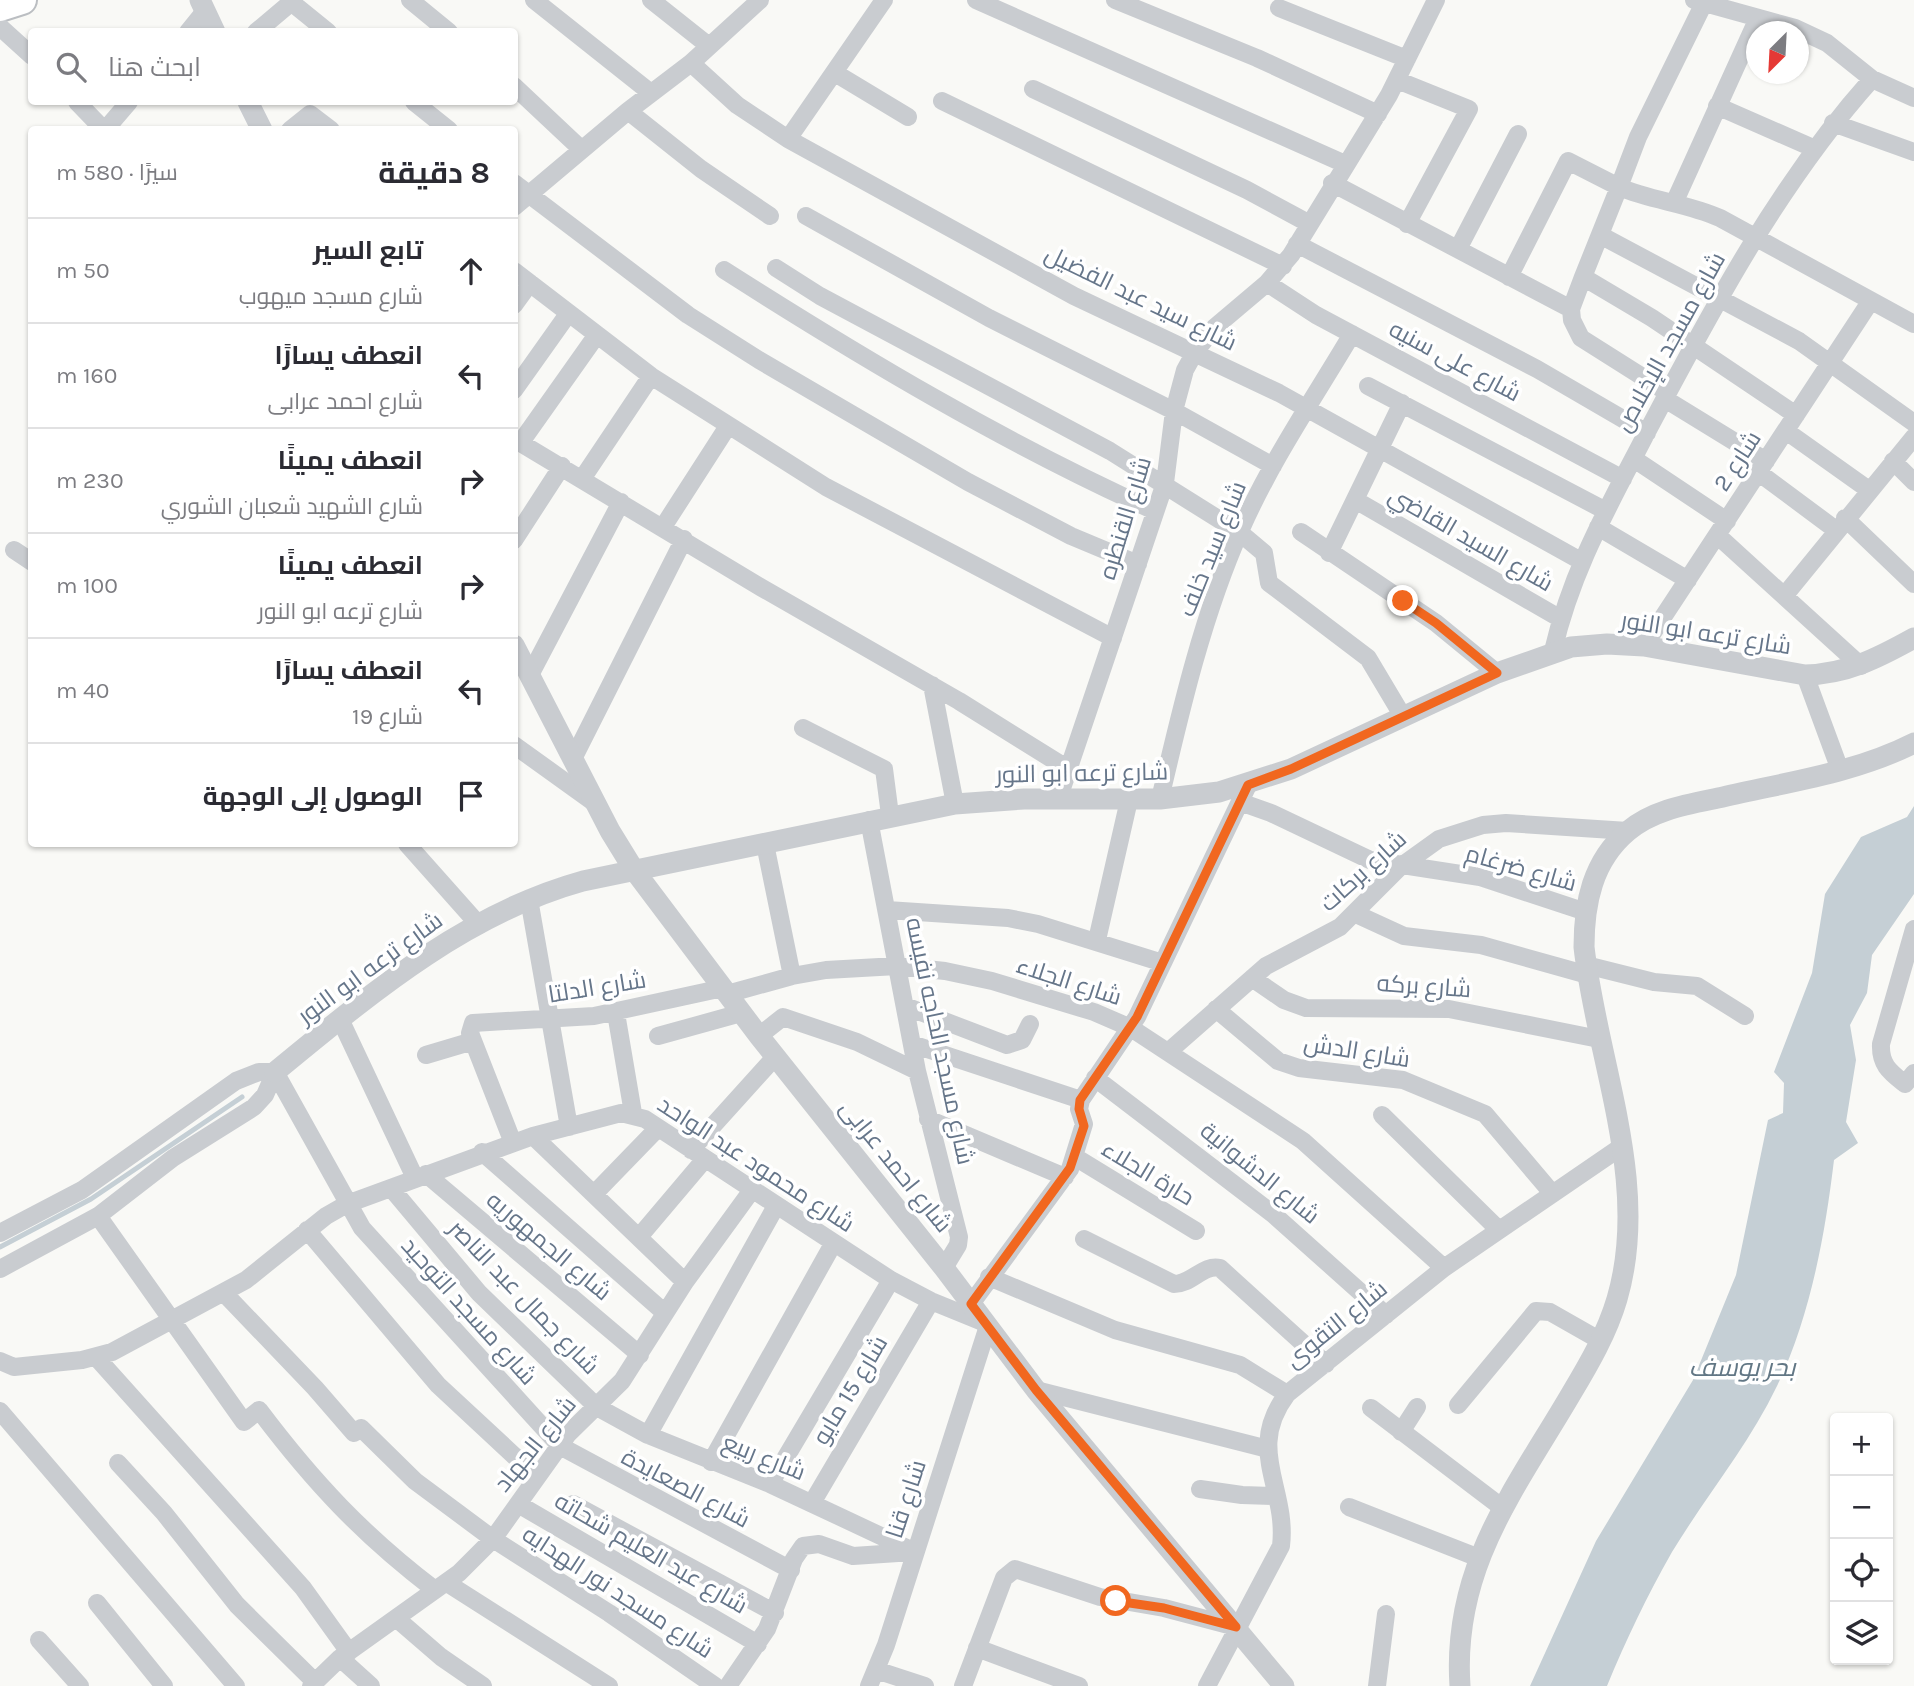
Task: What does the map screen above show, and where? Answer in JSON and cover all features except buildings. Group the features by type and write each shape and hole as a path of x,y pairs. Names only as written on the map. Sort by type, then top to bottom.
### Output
{"highway":[{"path":"0,6 22,0"}],"street":[{"path":"410,0 444,28"},
{"path":"534,0 650,93"},
{"path":"651,0 709,46"},
{"path":"518,204 650,93 691,63 760,0"},
{"path":"788,139 884,0"},
{"path":"976,0 1345,164"},
{"path":"1115,0 1257,58 1378,114"},
{"name":"شارع القنطره","path":"1058,800 1165,483 1178,390 1195,352 1215,327 1283,266 1332,183 1378,114 1436,0"},
{"path":"261,28 293,1 323,28"},
{"path":"1914,98 1872,79 1827,43 1795,28 1699,2 1644,125 1571,309 1575,330 1581,338 1666,396 1841,524 1914,584"},
{"path":"190,28 202,6"},
{"path":"202,6 213,28"},
{"path":"1279,8 1407,59"},
{"path":"1675,201 1758,18"},
{"path":"0,27 28,52"},
{"name":"شارع سيد عبد الفضيل","path":"691,63 737,105 788,139 1063,290 1308,409 1581,561"},
{"path":"835,73 908,117"},
{"name":"شارع مسجد الإخلاص","path":"1553,651 1581,561 1693,346 1813,148 1872,79"},
{"path":"1396,80 1469,109 1407,224"},
{"path":"1032,89 1238,186 1308,223"},
{"path":"518,90 582,149"},
{"path":"942,101 1283,266"},
{"path":"81,105 100,126"},
{"path":"108,126 126,105"},
{"path":"250,105 260,126"},
{"path":"418,105 444,126"},
{"path":"1717,106 1813,148"},
{"path":"628,111 701,169 770,216"},
{"path":"295,126 310,114 326,126"},
{"path":"1833,122 1914,152"},
{"path":"1458,249 1518,134"},
{"path":"1509,277 1568,161 1619,187 1650,198 1695,206 1758,237 1870,302 1914,324"},
{"path":"1332,183 1571,309"},
{"path":"518,186 688,315 759,360 968,482 1071,536 1138,564"},
{"path":"806,216 989,318 1174,411 1273,466"},
{"path":"1600,235 1831,361 1914,423"},
{"path":"1297,244 1561,382 1647,433"},
{"path":"775,268 832,302 1165,483 1239,532 1265,553 1265,577 1269,583 1368,658 1402,715"},
{"path":"724,270 822,332 912,383 1073,471 1155,511"},
{"path":"518,274 651,376 826,487 1113,638"},
{"path":"1583,276 1796,415"},
{"path":"518,300 530,283"},
{"name":"شارع على سنيه","path":"1267,283 1352,334 1623,479"},
{"name":"شارع 2","path":"1644,646 1870,302"},
{"path":"518,384 568,314"},
{"name":"شارع سيد خلف","path":"1160,799 1191,677 1239,532 1273,466 1352,334"},
{"path":"596,336 518,440 1069,769"},
{"path":"582,479 651,376"},
{"path":"1368,386 1402,402 1602,519 1688,580"},
{"path":"1329,553 1357,500 1402,402"},
{"path":"663,527 728,426"},
{"path":"1786,431 1869,490"},
{"path":"1785,595 1914,437"},
{"path":"1634,459 1722,528 1785,595 1861,666"},
{"path":"1893,461 1914,482"},
{"path":"518,534 562,466"},
{"name":"شارع السيد القاضي","path":"1357,500 1561,619"},
{"path":"530,675 621,502"},
{"path":"1301,533 1436,623 1497,673"},
{"path":"573,759 684,539"},
{"path":"14,550 28,559"},
{"name":"شارع ترعه ابو النور","path":"0,1269 97,1216 173,1158 254,1107 265,1095 275,1072 420,959 529,899 559,887 955,804 1160,799 1244,793 1402,715 1553,651 1598,644 1644,646 1805,675 1861,666 1914,638"},
{"name":"شارع احمد عرابى","path":"518,652 596,804 634,870 775,1057 944,1268 1036,1390 1284,1686"},
{"path":"1805,675 1840,770"},
{"path":"932,685 955,804"},
{"name":"شارع مسجد الحاجه نفيسه","path":"803,729 884,769 879,818 887,909 917,1071 959,1237 958,1245 944,1268"},
{"path":"1460,1686 1461,1621 1468,1587 1479,1558 1504,1509 1601,1341 1618,1298 1627,1252 1628,1205 1621,1147 1587,970 1586,912 1598,867 1611,848 1628,831 1658,813 1840,770 1879,759 1914,743"},
{"path":"518,748 596,804"},
{"path":"971,1304 1065,1177 1084,1124 1079,1109 1080,1100 1131,1028 1244,793"},
{"name":"شارع ضرغام","path":"1244,793 1272,813 1360,857 1400,867 1480,877 1586,912"},
{"path":"1097,940 1129,800"},
{"name":"شارع بركات","path":"1168,1052 1251,978 1281,957 1325,937 1356,914 1400,867 1439,839 1483,825 1506,823 1628,831"},
{"path":"765,844 792,976"},
{"path":"410,847 479,925"},
{"path":"529,899 569,1126"},
{"path":"887,909 1008,918 1097,940 1163,962"},
{"path":"1356,914 1404,936 1480,944 1587,970 1654,982 1697,986 1745,1016"},
{"path":"1912,939 1880,1056 1888,1070 1905,1084 1914,1073"},
{"name":"شارع الجلاء","path":"725,991 792,976 862,966 897,966 945,971 992,981 1094,1012 1131,1028 1322,1155 1444,1268"},
{"name":"شارع بركه","path":"1251,978 1284,1000 1306,1008 1450,1009 1599,1039"},
{"name":"شارع الدلتا","path":"472,1041 469,1030 477,1021 550,1020 616,1013 725,991"},
{"path":"905,1006 1007,1045 1022,1040 1030,1024"},
{"name":"شارع الدش","path":"1216,1009 1278,1061 1299,1068 1403,1080 1485,1114 1552,1193"},
{"path":"616,1013 633,1114"},
{"path":"658,1036 741,1013"},
{"path":"759,1036 783,1017 857,1042 917,1071"},
{"path":"340,1019 421,1176"},
{"path":"426,1055 472,1041 513,1143"},
{"path":"912,1044 1080,1100"},
{"path":"639,1237 698,1155 775,1057"},
{"name":"شارع ترعه ابو النور","path":"0,1234 82,1190 236,1081 259,1072 275,1072"},
{"name":"شارع مسجد التوحيد","path":"275,1072 347,1204 370,1239 560,1446"},
{"name":"شارع الدشوانية","path":"1095,1078 1234,1182 1386,1315"},
{"name":"شارع محمود عبد الواحد","path":"0,1361 14,1367 96,1357 129,1345 224,1293 268,1265 307,1230 347,1204 482,1152 615,1114 633,1114 658,1128 891,1280 931,1301 987,1324"},
{"path":"1382,1115 1498,1229"},
{"path":"928,1119 1065,1177"},
{"path":"595,1193 658,1128"},
{"path":"533,1136 685,1282"},
{"name":"شارع التقوى","path":"1208,1686 1236,1627 1281,1546 1282,1534 1268,1449 1269,1425 1287,1394 1444,1268 1621,1147"},
{"path":"482,1152 665,1313"},
{"name":"حارة الجلاء","path":"1074,1157 1196,1231"},
{"name":"شارع الجمهوريه","path":"421,1176 640,1355"},
{"name":"شارع جمال عبد الناصر","path":"391,1188 479,1293 597,1406"},
{"name":"شارع الجهاد","path":"313,1684 345,1655 441,1587 493,1539 560,1446 622,1381 685,1282 752,1190"},
{"path":"648,1435 776,1206"},
{"path":"97,1216 244,1422 259,1410 321,1488 350,1519 441,1587 609,1686"},
{"path":"307,1230 432,1379 537,1477"},
{"path":"1084,1239 1174,1284 1185,1283 1209,1268 1220,1268 1326,1364"},
{"path":"711,1462 833,1244"},
{"path":"989,1278 1115,1330 1240,1365 1287,1394"},
{"path":"770,1484 891,1280"},
{"name":"شارع مسجد نور الهدايه","path":"224,1293 316,1388 354,1433 361,1428 415,1481 493,1539 610,1613 715,1686"},
{"name":"شارع 15 مايو","path":"812,1503 931,1301"},
{"path":"1458,1405 1536,1311 1546,1310 1601,1341"},
{"name":"شارع قنا","path":"872,1678 987,1324"},
{"path":"96,1357 303,1588 345,1655 371,1686"},
{"path":"1036,1390 1268,1449"},
{"name":"شارع ربيع","path":"597,1406 648,1435 770,1484 915,1552"},
{"path":"1401,1432 1417,1407"},
{"path":"1371,1408 1504,1509"},
{"path":"0,1411 236,1686"},
{"name":"شارع الصعايدة","path":"560,1446 791,1570"},
{"path":"118,1462 164,1513 204,1568 313,1684"},
{"path":"1200,1489 1241,1496 1276,1496"},
{"name":"شارع عبد العليم شحاته","path":"518,1504 758,1644"},
{"path":"573,1504 775,1613"},
{"path":"1349,1507 1479,1558"},
{"path":"729,1686 758,1644 775,1613 798,1552 811,1543 853,1556 915,1552"},
{"path":"962,1686 1004,1578 1015,1569 1100,1597 1164,1608 1236,1627"},
{"path":"97,1603 164,1686"},
{"path":"1377,1686 1386,1614"},
{"path":"397,1619 441,1657 483,1686"},
{"path":"39,1640 80,1686"},
{"path":"977,1648 1079,1686"},
{"path":"872,1678 925,1686"}],"water":[{"name":"بحر يوسف","path":"1914,806 1914,894 1872,955 1867,993 1850,1025 1856,1060 1846,1122 1858,1143 1834,1160 1814,1276 1789,1360 1766,1408 1672,1552 1637,1618 1607,1686 1530,1686 1596,1541 1693,1380 1736,1275 1768,1120 1783,1113 1784,1083 1774,1072 1812,973 1825,894 1861,837 1907,817"}],"waterway":[{"path":"0,1247 91,1199 242,1097"}],"route":[{"path":"1116,1601 1164,1608 1236,1627 1036,1390 971,1304 1070,1168 1084,1126 1084,1118 1079,1109 1080,1100 1137,1017 1248,785 1291,769 1497,673 1470,649 1403,601"}]}
